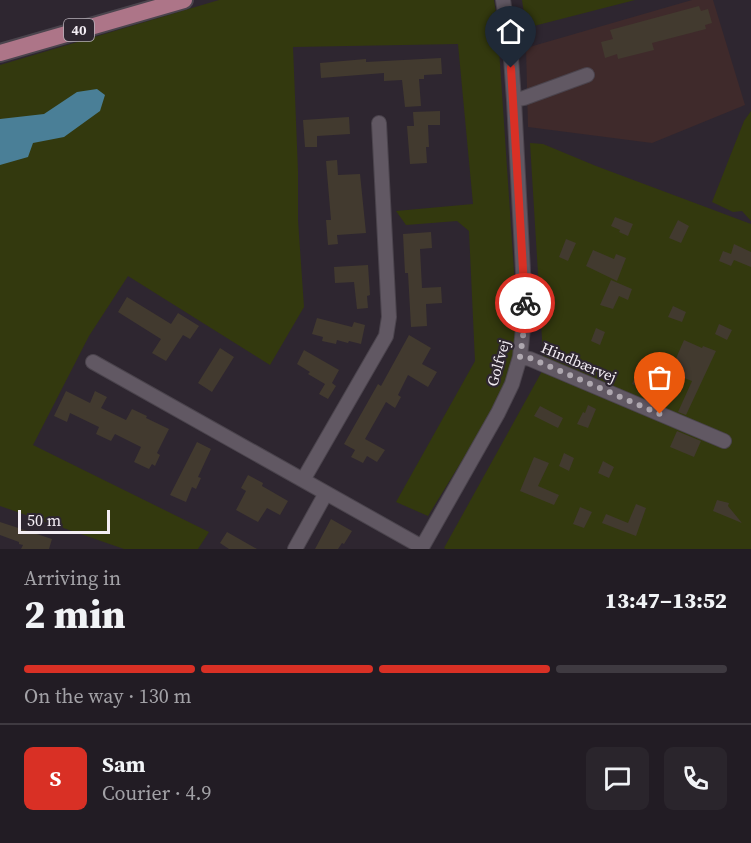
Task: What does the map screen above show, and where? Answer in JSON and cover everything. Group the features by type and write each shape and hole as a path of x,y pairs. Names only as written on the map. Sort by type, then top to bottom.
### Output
{"main road":[{"name":"40","path":"0,53 184,0"}],"street":[{"name":"Golfvej","path":"93,362 422,548 498,413 512,384 520,357 525,309 514,99 503,0"},
{"name":"Golfvej","path":"507,23 508,0"},
{"path":"514,99 524,98 587,75"},
{"path":"303,480 386,336 389,317 379,123"},
{"name":"Hindbærvej","path":"520,357 530,358 724,441"},
{"path":"295,549 326,494"}],"shaded area":[{"path":"692,0 713,0 745,105 652,143 528,127 526,48"}],"green space":[{"path":"219,0 494,0 518,331 515,363 506,389 428,516 396,502 475,361 469,231 457,221 406,225 396,211 473,204 458,44 293,47 298,220 304,307 270,365 128,276 89,336 33,445 209,532 198,549 124,549 0,506 0,65"},
{"path":"522,0 635,0 526,28"},
{"path":"751,111 751,221 742,211 733,212 712,202 744,121"},
{"path":"530,143 543,144 751,224 751,549 444,548 541,373 543,355"}],"water":[{"path":"97,89 105,95 100,111 64,137 33,143 28,157 0,165 0,119 44,114 77,92"}],"building":[{"path":"699,6 701,11 708,9 712,23 705,25 706,29 652,43 654,50 618,59 617,54 605,58 601,42 613,39 610,30"},
{"path":"441,58 442,74 424,75 424,79 419,79 421,106 405,107 402,80 384,81 384,73 321,78 320,63 366,59 366,62"},
{"path":"440,111 440,125 428,125 427,163 410,164 407,126 414,126 413,112"},
{"path":"349,117 350,134 317,136 317,147 305,147 303,120"},
{"path":"337,160 338,175 360,174 366,233 337,235 338,244 328,245 326,220 331,220 326,161"},
{"path":"615,217 633,224 628,236 611,226"},
{"path":"678,220 689,226 681,243 669,238"},
{"path":"431,232 432,248 420,249 422,288 441,287 442,303 426,304 427,326 411,327 403,234"},
{"path":"566,239 576,243 568,261 559,257"},
{"path":"734,244 751,252 751,267 734,260 731,266 719,261 723,251 731,254"},
{"path":"593,250 614,259 616,254 626,258 617,281 586,266"},
{"path":"368,265 370,295 367,296 368,308 357,309 354,282 335,283 334,267"},
{"path":"611,280 632,289 628,300 619,296 613,309 600,305"},
{"path":"127,297 171,324 178,313 199,326 190,339 183,335 166,361 152,353 161,339 118,312"},
{"path":"673,306 686,312 682,322 668,317"},
{"path":"317,318 352,327 354,322 365,325 361,344 337,340 336,344 322,341 323,337 312,334"},
{"path":"719,324 732,330 727,340 715,334"},
{"path":"596,328 605,332 600,345 591,341"},
{"path":"409,335 431,348 422,364 437,372 428,387 408,375 398,395 401,397 395,408 386,402 365,439 385,450 377,462 367,456 363,463 351,457 355,450 344,444 378,384 381,386"},
{"path":"684,340 716,351 686,415 678,412 692,381 674,374 675,372 671,370"},
{"path":"220,348 234,357 212,392 198,383"},
{"path":"304,350 339,370 332,383 336,386 328,399 319,394 325,384 297,364"},
{"path":"638,370 647,374 642,388 632,384"},
{"path":"66,391 90,403 95,391 107,397 101,408 126,420 132,409 169,429 157,453 160,455 155,466 152,464 149,469 134,462 141,447 115,434 111,441 96,434 99,427 70,413 67,422 54,416"},
{"path":"588,405 596,409 588,428 577,424"},
{"path":"540,406 563,418 558,428 534,416"},
{"path":"677,431 701,441 694,457 670,447"},
{"path":"197,442 211,449 198,477 201,478 196,489 192,487 186,502 170,495"},
{"path":"564,453 574,458 569,471 559,466"},
{"path":"534,457 549,463 538,486 559,495 554,505 520,491"},
{"path":"603,461 614,467 609,478 598,473"},
{"path":"248,475 288,501 280,515 267,508 258,522 236,510 246,491 241,488"},
{"path":"717,500 729,503 728,506 742,523 713,511"},
{"path":"636,504 646,508 636,536 602,523 606,514 628,523"},
{"path":"580,507 592,512 584,528 573,524"},
{"path":"331,519 352,531 338,549 315,549"},
{"path":"0,522 52,539 49,549 21,549 23,545 19,542 0,535"},
{"path":"227,532 257,549 229,549 220,543"}],"way so far":[{"path":"525,303 520,357 530,358 660,414"}],"route":[{"path":"511,68 525,303"}]}
